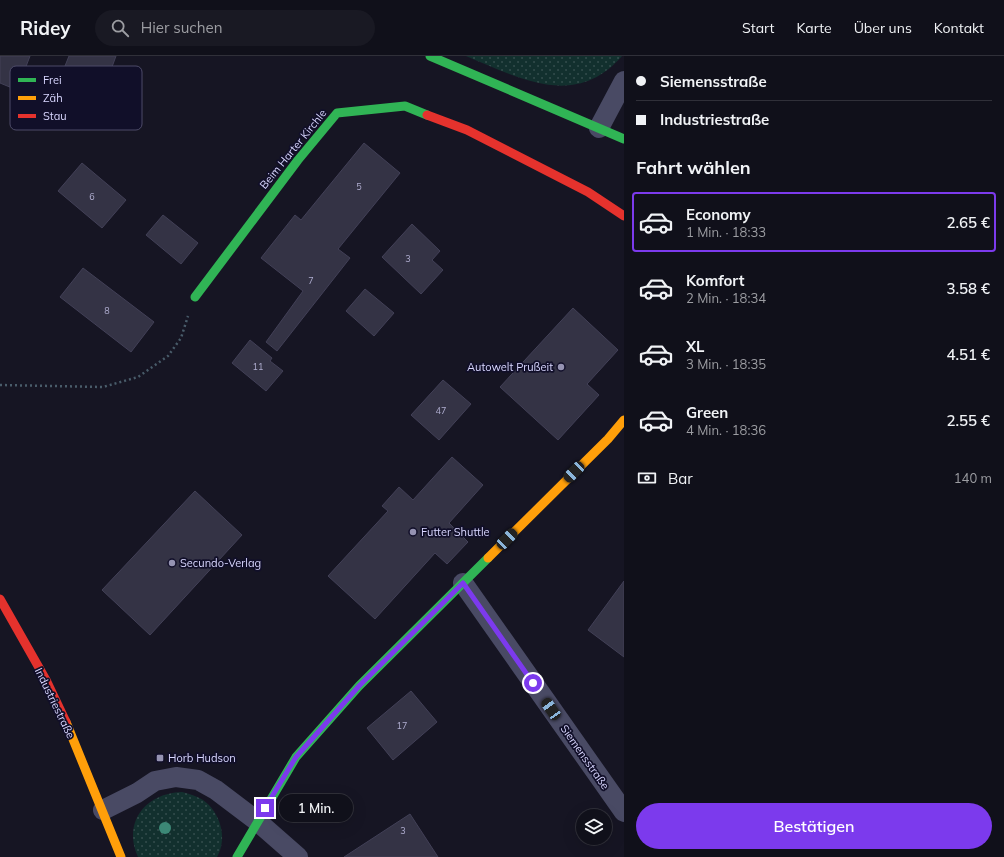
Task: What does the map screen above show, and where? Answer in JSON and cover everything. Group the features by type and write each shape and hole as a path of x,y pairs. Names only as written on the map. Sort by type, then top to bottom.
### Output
{"street":[{"path":"430,56 624,139"},
{"path":"599,128 624,81"},
{"name":"Beim Harter Kirchle","path":"195,297 298,160 337,113 405,106 467,130 588,192 624,216"},
{"path":"237,857 296,757 359,686 602,444 624,420"},
{"name":"Siemensstraße","path":"463,583 624,812"},
{"name":"Industriestraße","path":"0,599 46,680 64,716 122,857"},
{"path":"103,810 137,793 155,781 176,777 198,780 216,790 257,821 298,857"}],"path":[{"path":"0,385 103,387 138,377 168,356 181,338 195,297"}],"green space":[{"path":"466,56 622,56 604,72 585,82 566,86 526,80"},
{"path":"182,792 203,800 214,811 218,818 222,834 222,842 217,857 138,857 134,844 133,832 135,821 140,812 148,804 158,798 169,794"}],"building":[{"path":"0,56 30,56 26,66 10,66 10,87 0,83"},
{"path":"69,56 116,56 112,66 65,66"},
{"path":"364,143 400,173 338,249 350,258 277,351 266,342 303,291 261,258 295,215 301,220"},
{"path":"82,163 126,200 102,228 58,191"},
{"path":"163,215 198,243 181,264 146,235"},
{"path":"412,224 440,251 432,260 443,270 421,294 382,257"},
{"path":"83,268 154,322 131,352 60,297"},
{"path":"365,289 394,313 374,336 346,311"},
{"name":"Autowelt Prußeit","path":"573,308 618,350 587,384 599,395 558,440 500,387"},
{"path":"250,340 272,358 270,361 283,371 266,391 232,363"},
{"path":"443,380 471,404 439,440 411,415"},
{"name":"Futter Shuttle","path":"452,457 483,485 449,523 468,542 447,564 435,553 375,619 328,576 388,511 382,506 399,487 413,500"},
{"name":"Secundo-Verlag","path":"195,491 242,535 150,635 102,590"},
{"path":"624,581 624,657 588,630"},
{"path":"411,691 437,722 393,760 367,728"},
{"path":"410,814 438,857 344,857"}],"traffic: fast":[{"path":"430,56 624,139"},
{"path":"195,297 298,160 337,113 405,106 427,115"},
{"path":"237,857 296,757 359,686 488,558"}],"traffic: slow":[{"path":"488,558 608,439 624,420"},
{"path":"66,722 121,857"}],"traffic: jam":[{"path":"427,115 467,130 588,192 624,216"},
{"path":"0,599 46,680 66,722"}],"place":[{"name":"Autowelt Prußeit","path":"561,367"},
{"name":"Futter Shuttle","path":"413,532"},
{"name":"Secundo-Verlag","path":"172,563"},
{"name":"Horb Hudson","path":"160,758"}],"route":[{"path":"265,808 296,757 359,686 463,583 533,683"}]}
